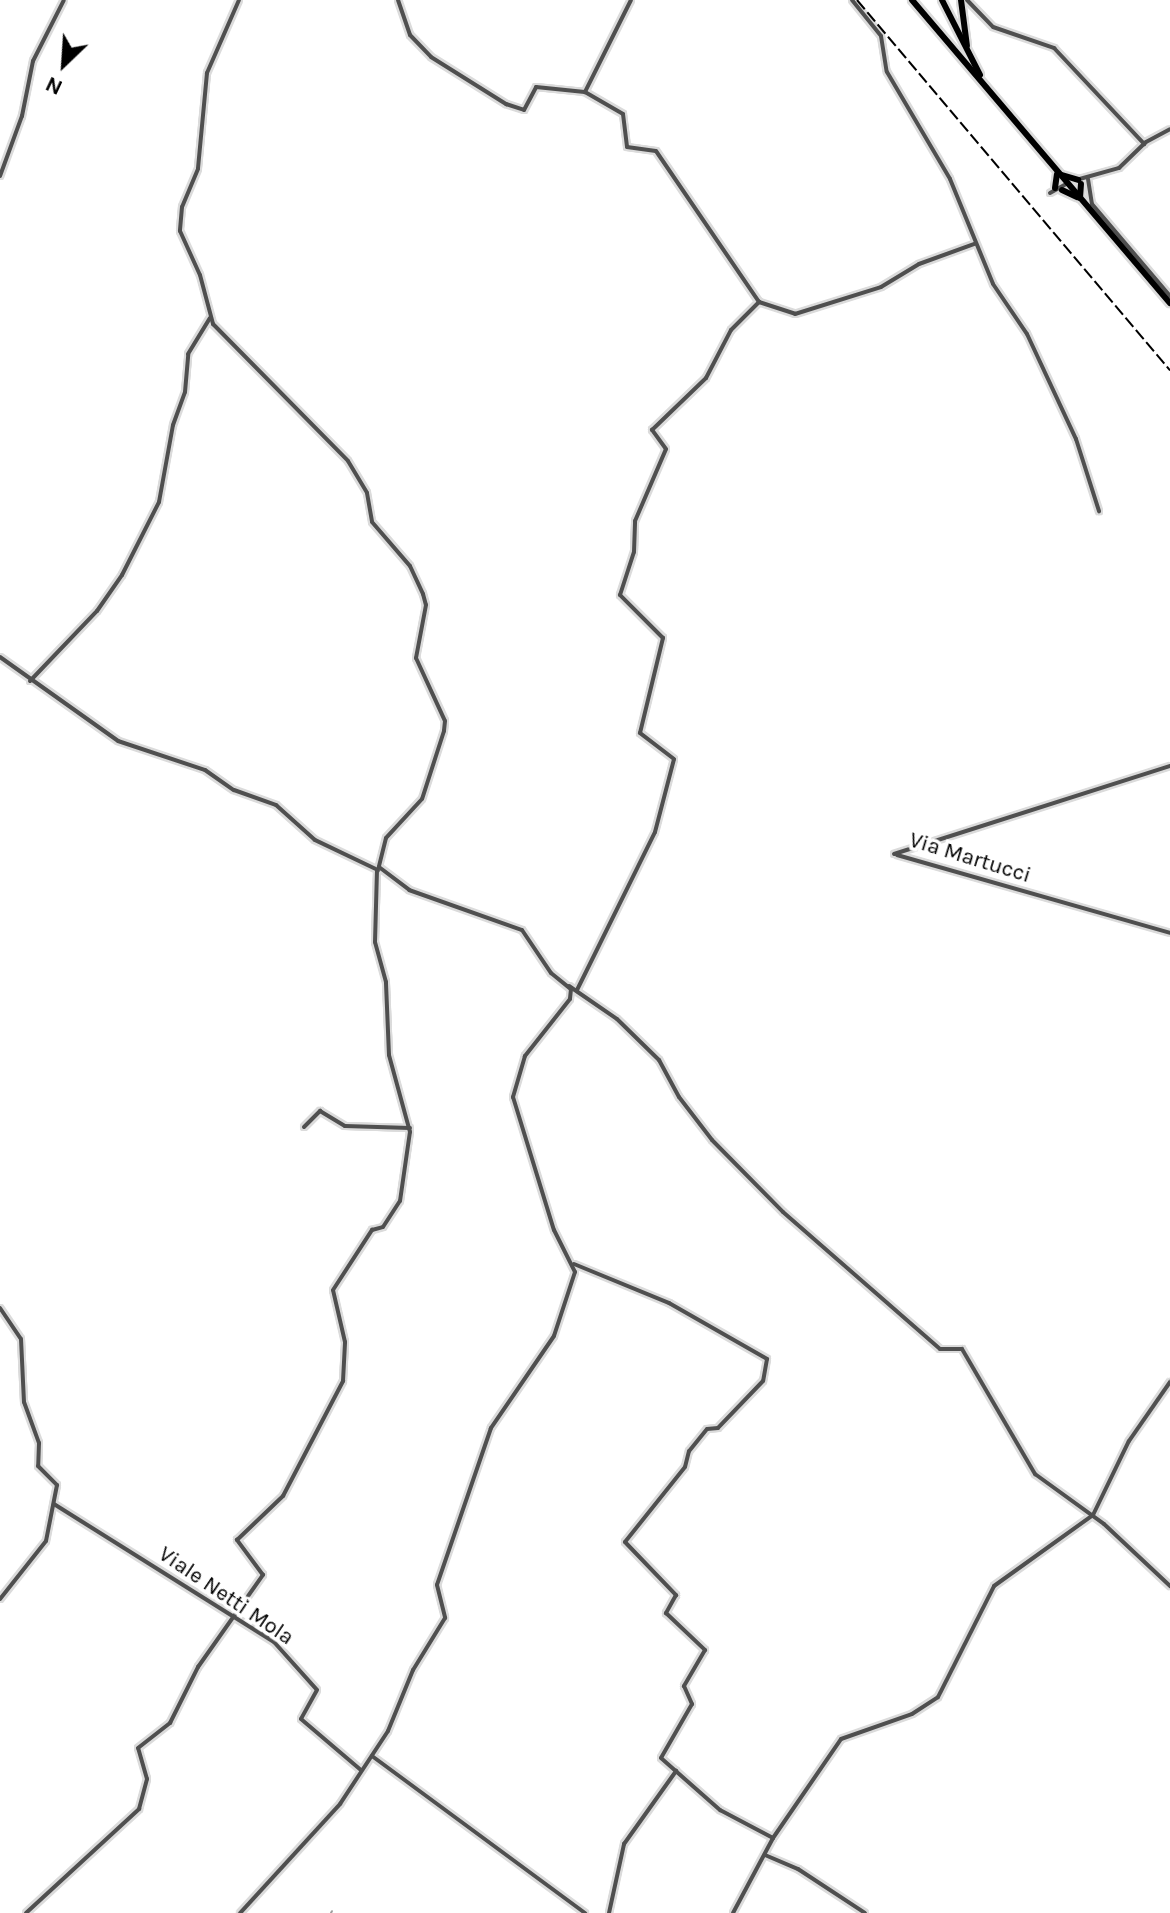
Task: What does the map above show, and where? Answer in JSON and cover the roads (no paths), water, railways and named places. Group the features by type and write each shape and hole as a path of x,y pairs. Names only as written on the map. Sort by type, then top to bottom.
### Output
{"main road":[{"path":"912,0 1170,303"},
{"path":"942,0 976,68 996,98"},
{"path":"964,0 961,26 976,68"},
{"path":"1058,172 1083,181 1081,199"},
{"path":"1058,172 1055,191 1081,199"}],"street":[{"path":"0,176 22,116 33,61 64,0"},
{"path":"26,1913 137,1813 147,1779 138,1748 170,1723 198,1667 263,1572 237,1540 283,1496 343,1381 345,1342 333,1290 372,1230 383,1227 400,1201 410,1128 389,1055 386,982 375,942 378,870 386,838 422,799 445,721 416,658 425,600 410,566 372,522 367,493 348,461 210,318 200,275 180,231 181,212 198,169 207,73 239,0"},
{"path":"398,0 410,35 431,57 506,104 524,110 536,87 586,93 623,114 627,147 656,151 759,302 795,314 881,287 919,264 974,244"},
{"path":"586,93 631,0"},
{"path":"852,0 881,36 887,72 956,191 974,244 1032,344 1076,439 1099,511"},
{"path":"964,0 976,16 993,27 1054,48 1144,144"},
{"path":"1055,191 1119,168 1144,144 1170,129"},
{"path":"1083,181 1092,204 1170,296"},
{"path":"577,990 655,832 674,759 640,733 663,638 620,595 634,552 635,521 666,449 652,430 710,374 734,327 759,302"},
{"path":"29,682 97,611 122,575 159,502 173,425 185,392 188,354 210,318"},
{"path":"0,657 29,682 118,741 205,770 234,790 276,805 315,840 378,870 409,890 522,930 551,973 617,1019 659,1060 679,1097 712,1140 783,1212 940,1349 962,1349 1035,1474 1093,1515 1170,1586"},
{"name":"Via Martucci","path":"1170,766 894,854 1170,933"},
{"path":"567,984 570,999 525,1056 513,1097 554,1230 574,1264 669,1303 767,1359 763,1381 718,1428 707,1429 689,1451 685,1467 625,1542 676,1595 666,1613 705,1650 684,1686 692,1704 661,1753 676,1771 720,1810 773,1838"},
{"path":"304,1127 320,1111 345,1126 410,1128"},
{"path":"240,1913 340,1804 372,1756 445,1618 437,1585 489,1431 554,1336 570,1296 574,1264"},
{"path":"0,1308 21,1339 27,1417 39,1443 38,1466 57,1485 41,1550 0,1599"},
{"path":"733,1913 773,1838 841,1739 912,1714 938,1697 997,1582 1093,1515 1129,1441 1170,1382"},
{"name":"Viale Netti Mola","path":"54,1504 234,1615 300,1667 317,1690 301,1719 361,1770"},
{"path":"372,1756 585,1913"},
{"path":"609,1913 622,1849 676,1771"},
{"path":"765,1855 798,1869 865,1913"}],"railway":[{"path":"857,0 1170,371"}]}
